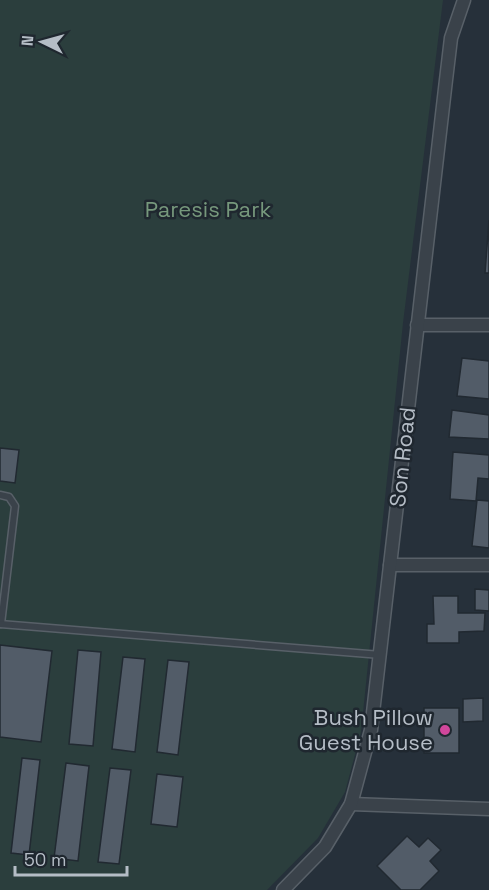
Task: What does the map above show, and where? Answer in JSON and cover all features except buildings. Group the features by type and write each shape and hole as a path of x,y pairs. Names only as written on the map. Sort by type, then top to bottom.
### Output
{"street":[{"name":"Son Road","path":"283,890 325,847 351,804 371,730 382,655 390,565 451,38 465,0"},
{"path":"417,325 489,325"},
{"path":"390,565 489,565"},
{"path":"351,804 489,809"}],"lane":[{"path":"0,495 9,497 15,506 1,624 382,655"}],"green space":[{"name":"Paresis Park","path":"0,0 443,0 403,323 361,732 345,792 318,838 267,890 0,890"}],"place":[{"name":"Bush Pillow Guest House","path":"445,730"}]}
